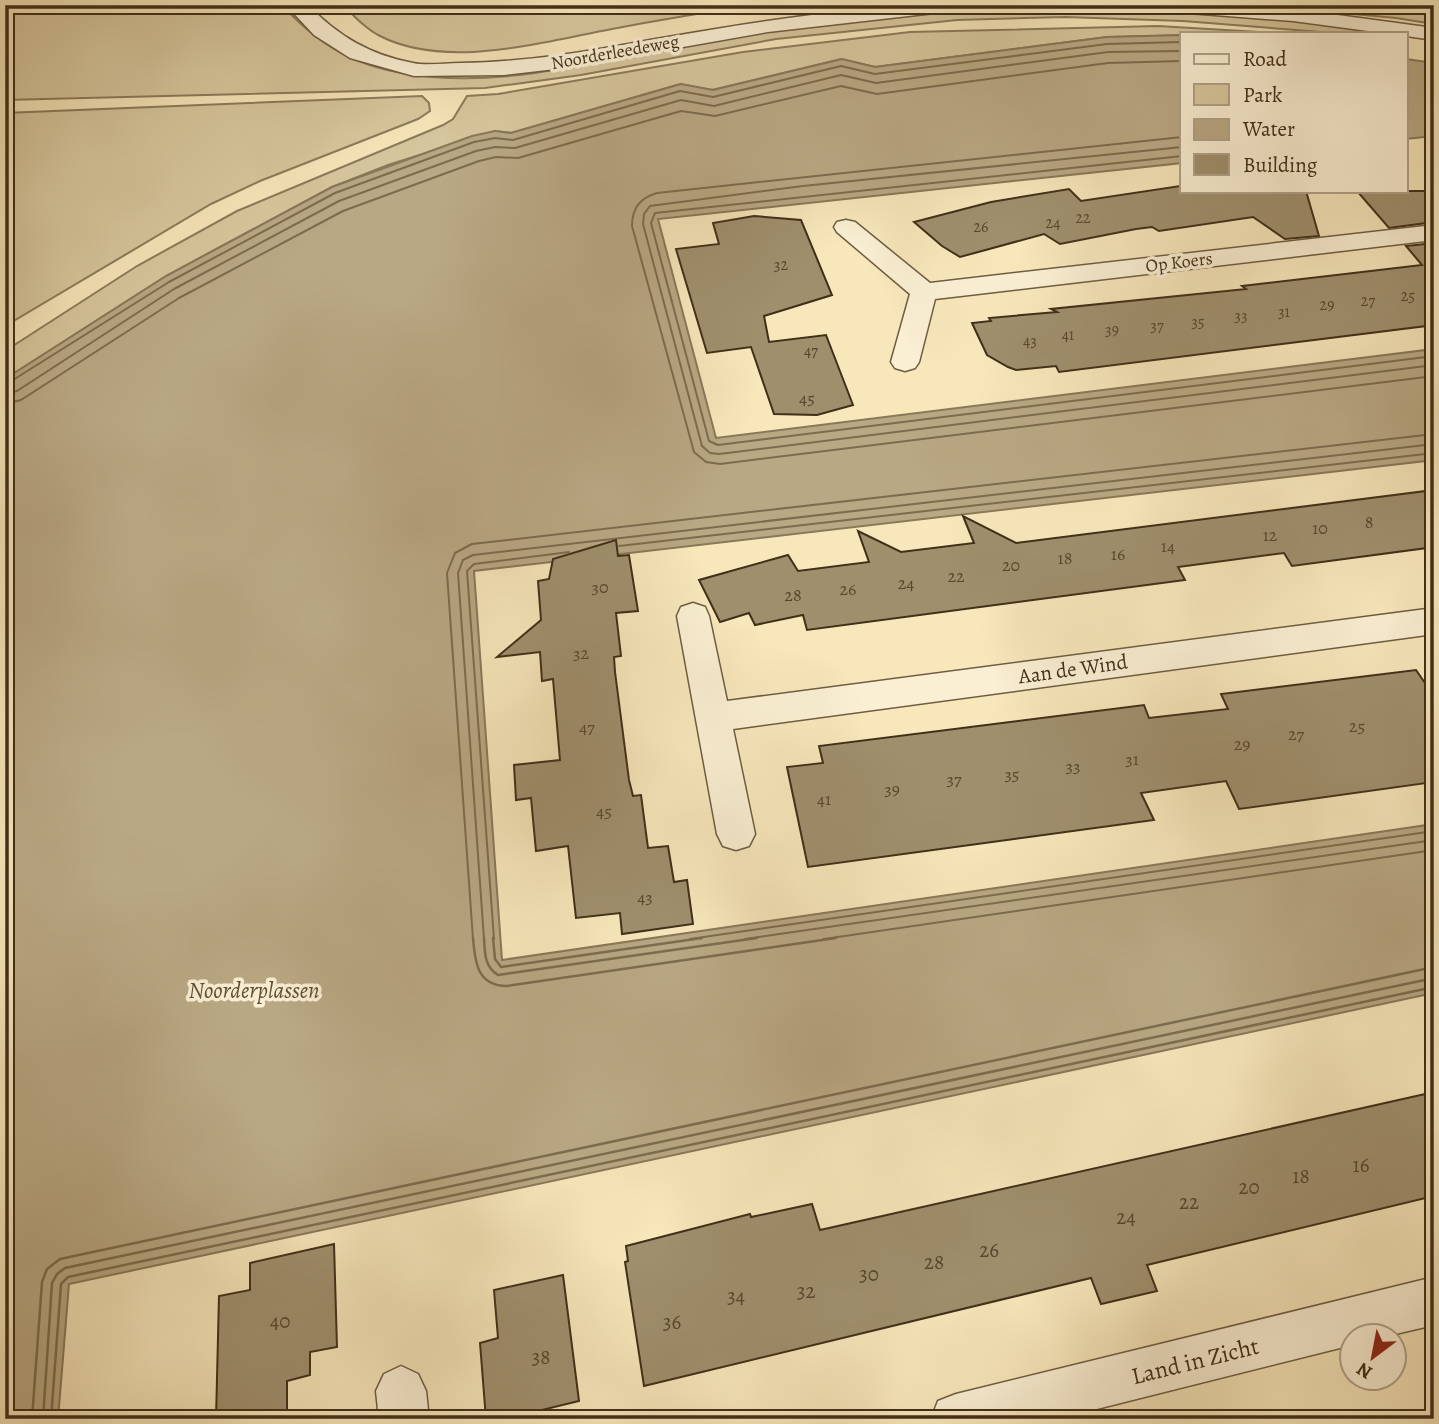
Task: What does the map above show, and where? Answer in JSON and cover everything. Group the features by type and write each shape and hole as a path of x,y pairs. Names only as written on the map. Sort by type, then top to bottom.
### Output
{"street":[{"name":"Noorderleedeweg","path":"296,5 321,31 357,54 414,69 504,69 564,62 768,26 952,5"},
{"path":"1163,5 1293,15 1434,34"},
{"path":"846,227 924,292 905,362"},
{"name":"Op Koers","path":"924,292 1434,232"},
{"path":"693,616 736,834"},
{"name":"Aan de Wind","path":"713,717 1434,621"},
{"name":"Land in Zicht","path":"956,1419 1434,1301"}],"green space":[{"path":"5,5 282,5 298,22 332,48 368,65 433,77 473,78 553,70 750,33 829,23 962,12 1180,12 1289,20 1389,32 1321,32 1183,21 1065,17 957,20 776,39 581,75 485,88 5,100"},
{"path":"343,5 755,5 647,22 525,46 464,52 406,46 380,36"},
{"path":"1256,5 1434,5 1434,24 1396,18"},
{"path":"1158,26 1258,32 1180,32 1180,35 1107,37 875,67 841,59 712,90 680,84 511,133 495,131 388,165 332,187 166,276 5,379 5,351 137,266 237,211 443,125 453,119 467,96 498,94 743,52 910,32"},
{"path":"422,96 429,103 430,111 418,119 260,181 211,204 5,326 5,113"}],"water":[{"name":"Noorderplassen","path":"1180,35 1180,163 658,219 716,438 1434,349 1434,460 474,571 502,960 1434,824 1434,993 69,1284 58,1419 5,1419 5,379 166,276 332,187 472,136 495,131 511,133 681,84 713,90 842,59 875,67 1107,37"},
{"path":"1408,59 1434,63 1434,136 1408,139"}],"building":[{"path":"1180,186 1180,192 1306,192 1319,236 1285,239 1253,217 1159,231 1152,227 1136,229 1060,244 1044,234 960,257 942,246 914,222 991,202 1069,189 1081,201"},
{"path":"1434,191 1434,222 1389,228 1358,192"},
{"path":"754,216 801,220 832,295 764,316 769,342 826,335 853,405 817,415 774,414 751,347 707,353 676,249 719,244 713,223"},
{"path":"1434,243 1434,325 1059,372 1056,366 1016,370 1008,367 987,355 972,323 991,321 989,318 1057,312 1051,309 1246,289 1242,286 1422,265 1406,246"},
{"path":"1434,490 1434,547 1292,566 1284,553 1178,567 1185,580 807,630 803,615 755,625 749,613 720,622 699,580 788,555 798,571 869,562 858,531 901,552 974,543 963,516 1016,543"},
{"path":"616,540 618,556 629,555 638,611 616,613 621,656 614,657 615,672 629,780 633,796 641,795 648,848 668,846 674,882 687,880 693,924 622,934 620,913 576,918 568,846 536,851 531,798 516,800 514,765 560,760 553,679 542,681 540,652 497,657 541,620 538,581 549,579 553,559"},
{"path":"1416,670 1425,683 1434,682 1434,782 1239,809 1226,781 1141,793 1154,820 808,867 787,767 823,763 819,746 1144,705 1149,718 1228,709 1221,694"},
{"path":"1434,1092 1434,1196 1147,1265 1157,1291 1101,1304 1091,1278 644,1386 625,1262 628,1261 626,1246 750,1214 751,1217 812,1204 820,1230"},
{"path":"334,1244 337,1347 310,1352 310,1375 287,1381 287,1419 216,1419 219,1296 250,1290 250,1263"},
{"path":"563,1275 579,1401 505,1419 486,1419 480,1343 498,1338 494,1290"}]}
